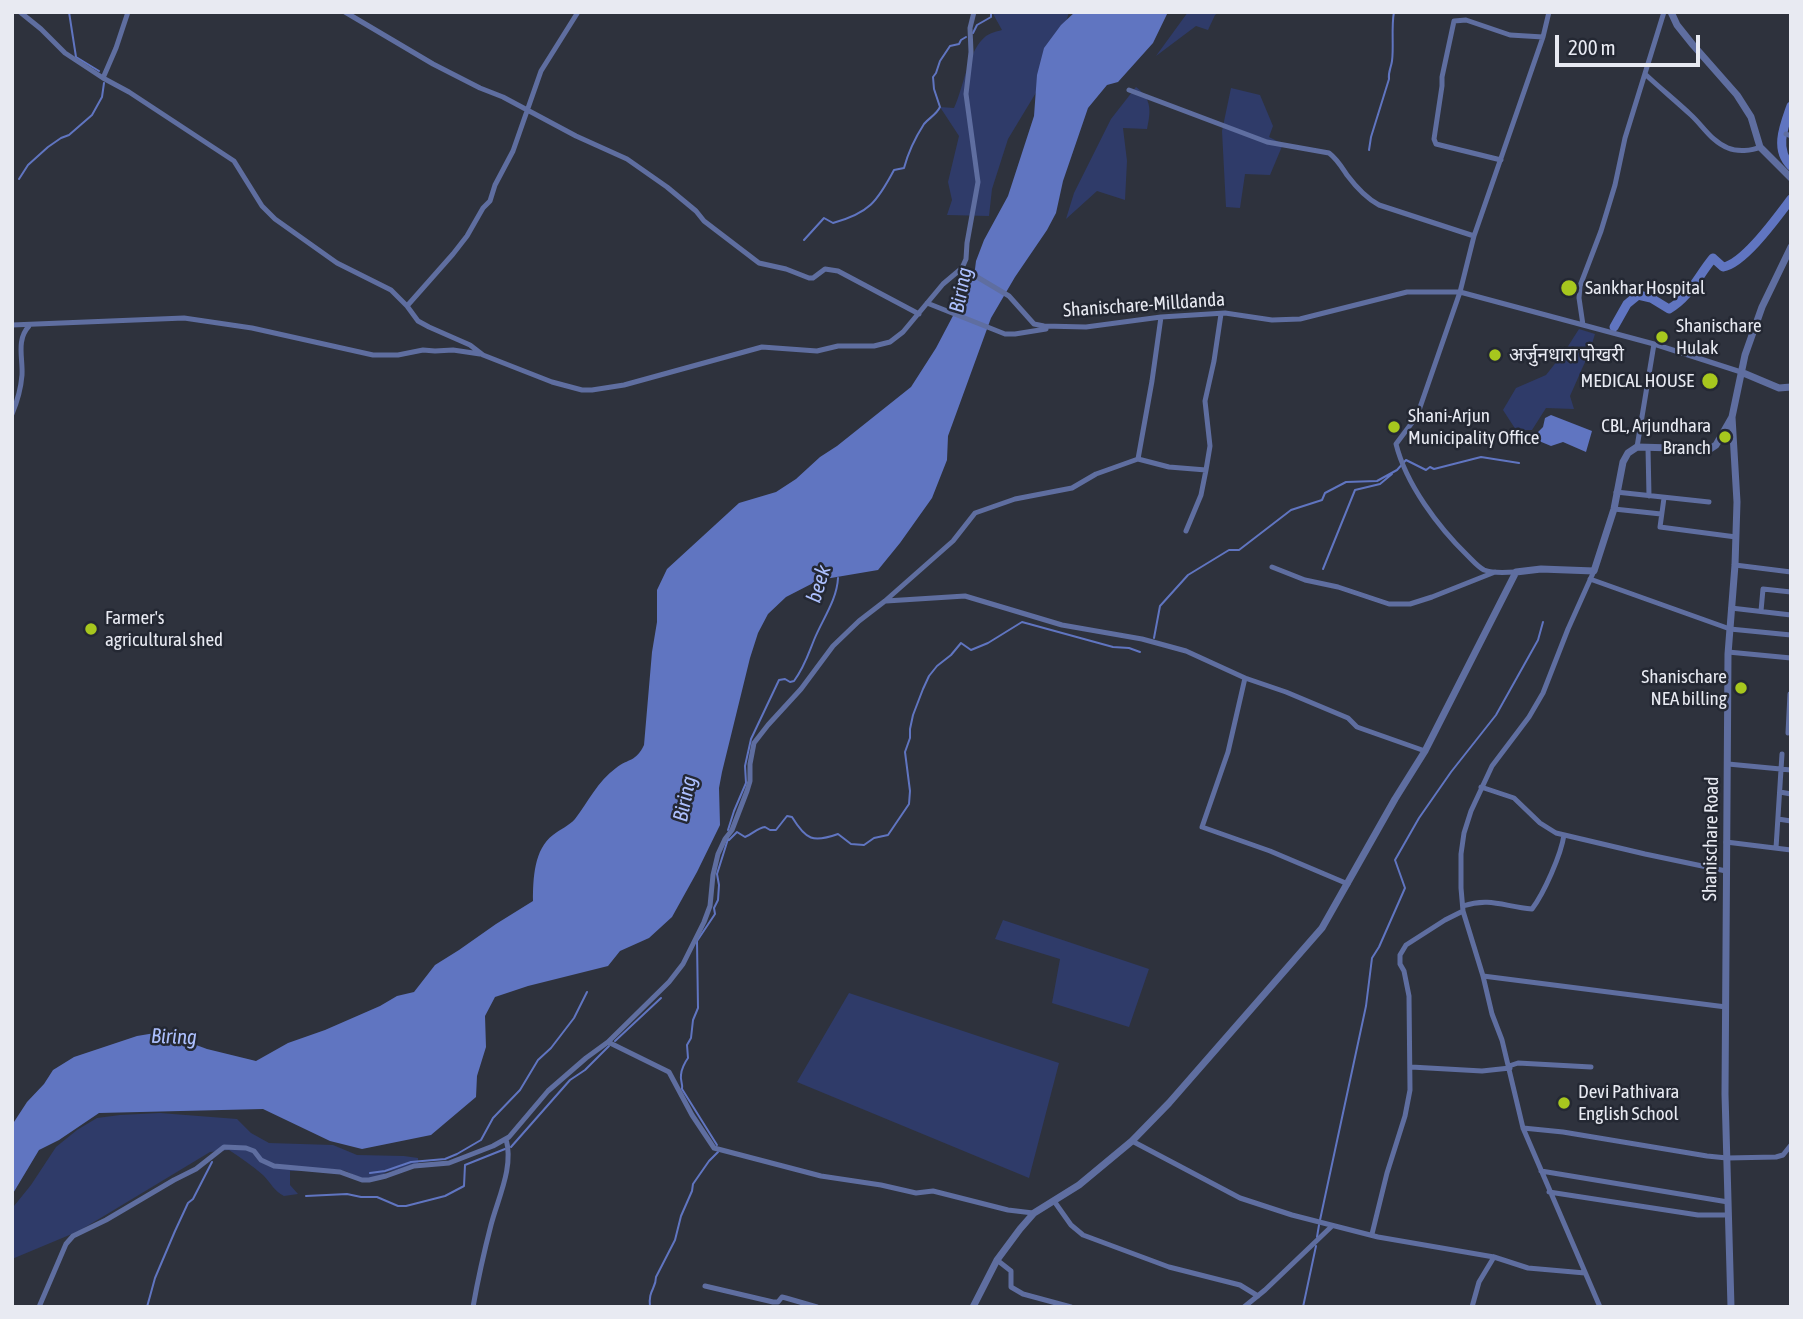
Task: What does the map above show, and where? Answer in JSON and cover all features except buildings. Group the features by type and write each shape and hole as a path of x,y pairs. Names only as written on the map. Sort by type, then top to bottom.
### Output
{"street":[{"path":"20,12 65,53 234,161 262,206 275,219 337,263 391,290 418,321 470,345 483,355"},
{"path":"103,78 128,12"},
{"path":"345,12 444,70 627,159 667,187 704,221 760,263 809,278 813,278 825,268 838,271 919,314"},
{"path":"407,306 453,254 490,201 513,151 541,71 578,12"},
{"path":"12,326 184,318 261,330 373,355 453,350 483,355 552,382 582,390 624,385 762,347 817,351 838,346 883,344 895,339 950,277 962,268 966,259 978,182 966,94 971,52 970,28 974,12"},
{"path":"1549,12 1543,37 1474,236 1460,292 1417,416 1396,443 1401,462 1430,512 1460,549 1482,569 1495,572 1541,569 1594,571"},
{"path":"1583,325 1580,286 1601,231 1625,138 1664,12"},
{"path":"1671,12 1685,36 1737,94 1751,117 1760,147 1789,173"},
{"path":"1501,160 1436,144 1434,139 1441,77 1454,21 1466,20 1510,35 1543,37"},
{"path":"1645,74 1724,147 1731,150 1760,147"},
{"path":"1129,90 1267,142 1329,153 1369,200 1474,236"},
{"name":"Shanischare Road","path":"1731,1307 1727,1158 1726,842 1728,652 1737,502 1732,417 1745,355 1762,307 1788,262 1791,247"},
{"name":"Shanischare-Milldanda","path":"962,268 1009,296 1034,324 1056,327 1086,327 1161,317 1222,314 1272,320 1300,319 1407,292 1460,292 1654,344 1741,373"},
{"path":"927,303 1005,334 1056,327"},
{"path":"1186,531 1201,495 1210,446 1205,401 1222,314"},
{"path":"1138,459 1153,381 1161,317"},
{"path":"12,414 22,376 21,339 29,326"},
{"path":"443,351 448,335"},
{"path":"1637,447 1654,344"},
{"path":"1741,373 1779,387 1791,387"},
{"path":"1600,1307 1523,1128 1502,1040 1492,1014 1463,908 1461,854 1464,833 1492,766 1529,717 1543,693 1594,571 1614,509 1623,462 1628,453 1637,447 1710,449 1716,445 1732,417"},
{"path":"1648,448 1649,496"},
{"path":"40,1307 66,1244 74,1236 196,1169 224,1147 246,1148 274,1166 341,1172 369,1180 414,1166 449,1163 506,1139 548,1091 608,1042 683,964 710,906 718,854 732,830 747,791 754,743 801,689 833,646 859,621 953,541 975,513 1016,499 1072,488 1096,474 1138,459 1169,467 1206,470"},
{"path":"1616,492 1709,502"},
{"path":"1664,498 1660,527 1736,537"},
{"path":"1614,509 1661,514"},
{"path":"1735,565 1791,572"},
{"path":"1272,567 1389,604 1410,604 1495,572"},
{"path":"973,1307 997,1261 1034,1213 1079,1185 1132,1141 1169,1103 1322,928 1424,751 1516,572"},
{"path":"1590,579 1730,629 1791,635"},
{"path":"1761,611 1763,589 1791,593"},
{"path":"885,601 965,596 1062,625 1158,643 1186,651 1245,678 1348,718 1357,727 1424,751"},
{"path":"1731,608 1791,615"},
{"path":"1728,652 1791,658"},
{"path":"1245,678 1228,752 1202,827 1270,851 1348,884"},
{"path":"1788,733 1790,695"},
{"path":"1776,848 1782,754"},
{"path":"1728,764 1791,770"},
{"path":"1481,787 1514,798 1548,829 1564,835 1726,871"},
{"path":"1780,792 1791,794"},
{"path":"1778,819 1791,821"},
{"path":"1371,1234 1410,1090 1409,996 1400,955 1406,945 1474,902 1487,901 1532,908 1539,900 1557,861 1564,835"},
{"path":"1726,842 1791,850"},
{"path":"1483,976 1726,1007"},
{"path":"608,1042 669,1072 692,1115 714,1147 821,1176 916,1193 933,1191 1009,1210 1034,1213"},
{"path":"1411,1067 1482,1071 1518,1063 1591,1067"},
{"path":"1523,1128 1727,1158 1776,1157 1783,1155 1791,1145"},
{"path":"473,1307 488,1236 507,1168 509,1151 506,1139"},
{"path":"1132,1141 1240,1198 1332,1226 1378,1237 1494,1257 1528,1268 1585,1273"},
{"path":"1541,1171 1728,1202"},
{"path":"1549,1192 1699,1215 1728,1216"},
{"path":"1054,1200 1071,1225 1083,1235 1169,1267 1240,1285 1258,1296"},
{"path":"1244,1307 1332,1226"},
{"path":"1472,1307 1479,1283 1494,1257"},
{"path":"997,1261 1011,1271 1011,1287 1023,1294 1071,1307"},
{"path":"705,1286 773,1302 778,1302 782,1297 817,1307"}],"shaded area":[{"path":"992,12 1069,12 1062,36 1037,91 1008,139 992,189 989,216 947,215 952,200 948,182 959,136 940,107 954,108 975,50 986,36 1002,30"},
{"path":"1188,12 1220,12 1215,15 1208,30 1196,26 1156,56"},
{"path":"1136,87 1148,101 1149,117 1147,129 1123,128 1127,161 1125,200 1097,191 1066,219 1074,193 1111,119"},
{"path":"1231,88 1260,95 1273,126 1269,137 1283,144 1270,175 1245,174 1240,208 1226,207 1222,131"},
{"path":"1579,329 1595,334 1570,396 1574,409 1546,408 1532,430 1516,430 1503,410 1516,388 1546,375"},
{"path":"1003,920 1149,969 1129,1027 1052,1003 1060,959 995,939"},
{"path":"849,993 1059,1063 1029,1178 797,1082"},
{"path":"160,1113 237,1119 251,1133 269,1143 333,1145 357,1155 418,1158 418,1166 386,1172 377,1180 360,1178 334,1169 290,1171 290,1185 298,1194 284,1196 259,1172 229,1150 210,1152 79,1231 12,1259 12,1211 56,1147 97,1118"}],"water":[{"name":"Biring","path":"1075,12 1168,12 1153,43 1118,82 1107,85 1088,108 1063,181 1056,213 991,318 948,436 947,460 932,498 878,570 819,580 786,597 768,614 750,658 722,772 719,788 720,825 672,917 649,938 620,951 608,966 495,997 485,1016 486,1047 477,1076 476,1097 431,1135 362,1149 330,1141 263,1109 99,1113 39,1150 12,1195 12,1125 53,1070 74,1057 137,1036 161,1032 207,1049 256,1061 288,1043 325,1030 397,996 414,992 435,965 533,901 536,865 542,848 556,833 573,821 604,779 635,757 644,745 657,622 657,590 667,569 739,503 776,492 796,479 820,457 911,387 936,348 965,293 984,240 1008,196 1034,116 1037,75 1044,48 1061,25"},
{"path":"1551,415 1592,431 1586,452 1563,442 1551,446 1539,441 1537,433 1543,427 1545,418"}],"waterway":[{"path":"69,12 76,57 99,71"},
{"path":"973,33 977,25 991,17 991,12"},
{"path":"1369,150 1392,63 1394,12"},
{"path":"804,240 824,218 833,223 855,215 871,205 894,170 904,168 921,129 940,107 933,77 940,61 950,46 959,44 966,37"},
{"path":"19,179 28,165 48,147 69,135 92,115 102,97 104,83"},
{"path":"1791,106 1782,137 1783,152 1791,166"},
{"path":"1614,327 1627,304 1638,295 1651,298 1669,309 1688,292 1713,258 1723,267 1741,258 1791,199"},
{"path":"1397,470 1406,460 1426,470 1481,457 1519,463"},
{"path":"1154,638 1160,606 1188,575 1229,550 1239,550 1291,510 1322,500 1325,493 1346,482 1377,481 1397,470"},
{"path":"1323,569 1355,490 1380,484 1392,474"},
{"name":"beek","path":"728,830 746,783 745,766 751,739 779,680 794,681 801,671 832,602 838,578"},
{"path":"729,840 737,832 745,837 765,827 776,830 787,816 792,817 806,835 816,839 838,834 851,844 864,845 874,838 888,835 909,804 905,752 913,715 929,676 961,643 971,650 1022,622 1140,652"},
{"path":"1320,1220 1366,1006 1372,958 1405,888 1395,860 1419,818 1451,772 1496,715 1538,640 1543,622"},
{"path":"717,1145 682,1089 681,1077 682,1068 688,1058 687,1045 698,1008 697,941 715,914 719,885 717,874 728,839"},
{"path":"370,1173 411,1162 445,1159 481,1140 493,1118 520,1090 538,1060 574,1018 587,992"},
{"path":"615,1041 661,998"},
{"path":"511,1147 570,1080 585,1070 609,1046"},
{"path":"306,1196 347,1194 377,1197 398,1206 406,1206 445,1196 464,1186 465,1165 505,1149"},
{"path":"650,1307 656,1277 675,1240 693,1184 718,1152"},
{"path":"147,1307 155,1278 175,1231 212,1162"},
{"path":"1317,1237 1319,1225"},
{"path":"1303,1307 1316,1246"}],"place":[{"name":"Sankhar Hospital","path":"1569,288"},
{"name":"Shanischare Hulak","path":"1662,337"},
{"name":"अर्जुनधारा पोखरी","path":"1495,355"},
{"name":"MEDICAL HOUSE","path":"1710,381"},
{"name":"Shani-Arjun Municipality Office","path":"1394,427"},
{"name":"CBL, Arjundhara Branch","path":"1725,437"},
{"name":"Farmer's agricultural shed","path":"91,629"},
{"name":"Shanischare NEA billing","path":"1741,688"},
{"name":"Devi Pathivara English School","path":"1564,1103"}]}
